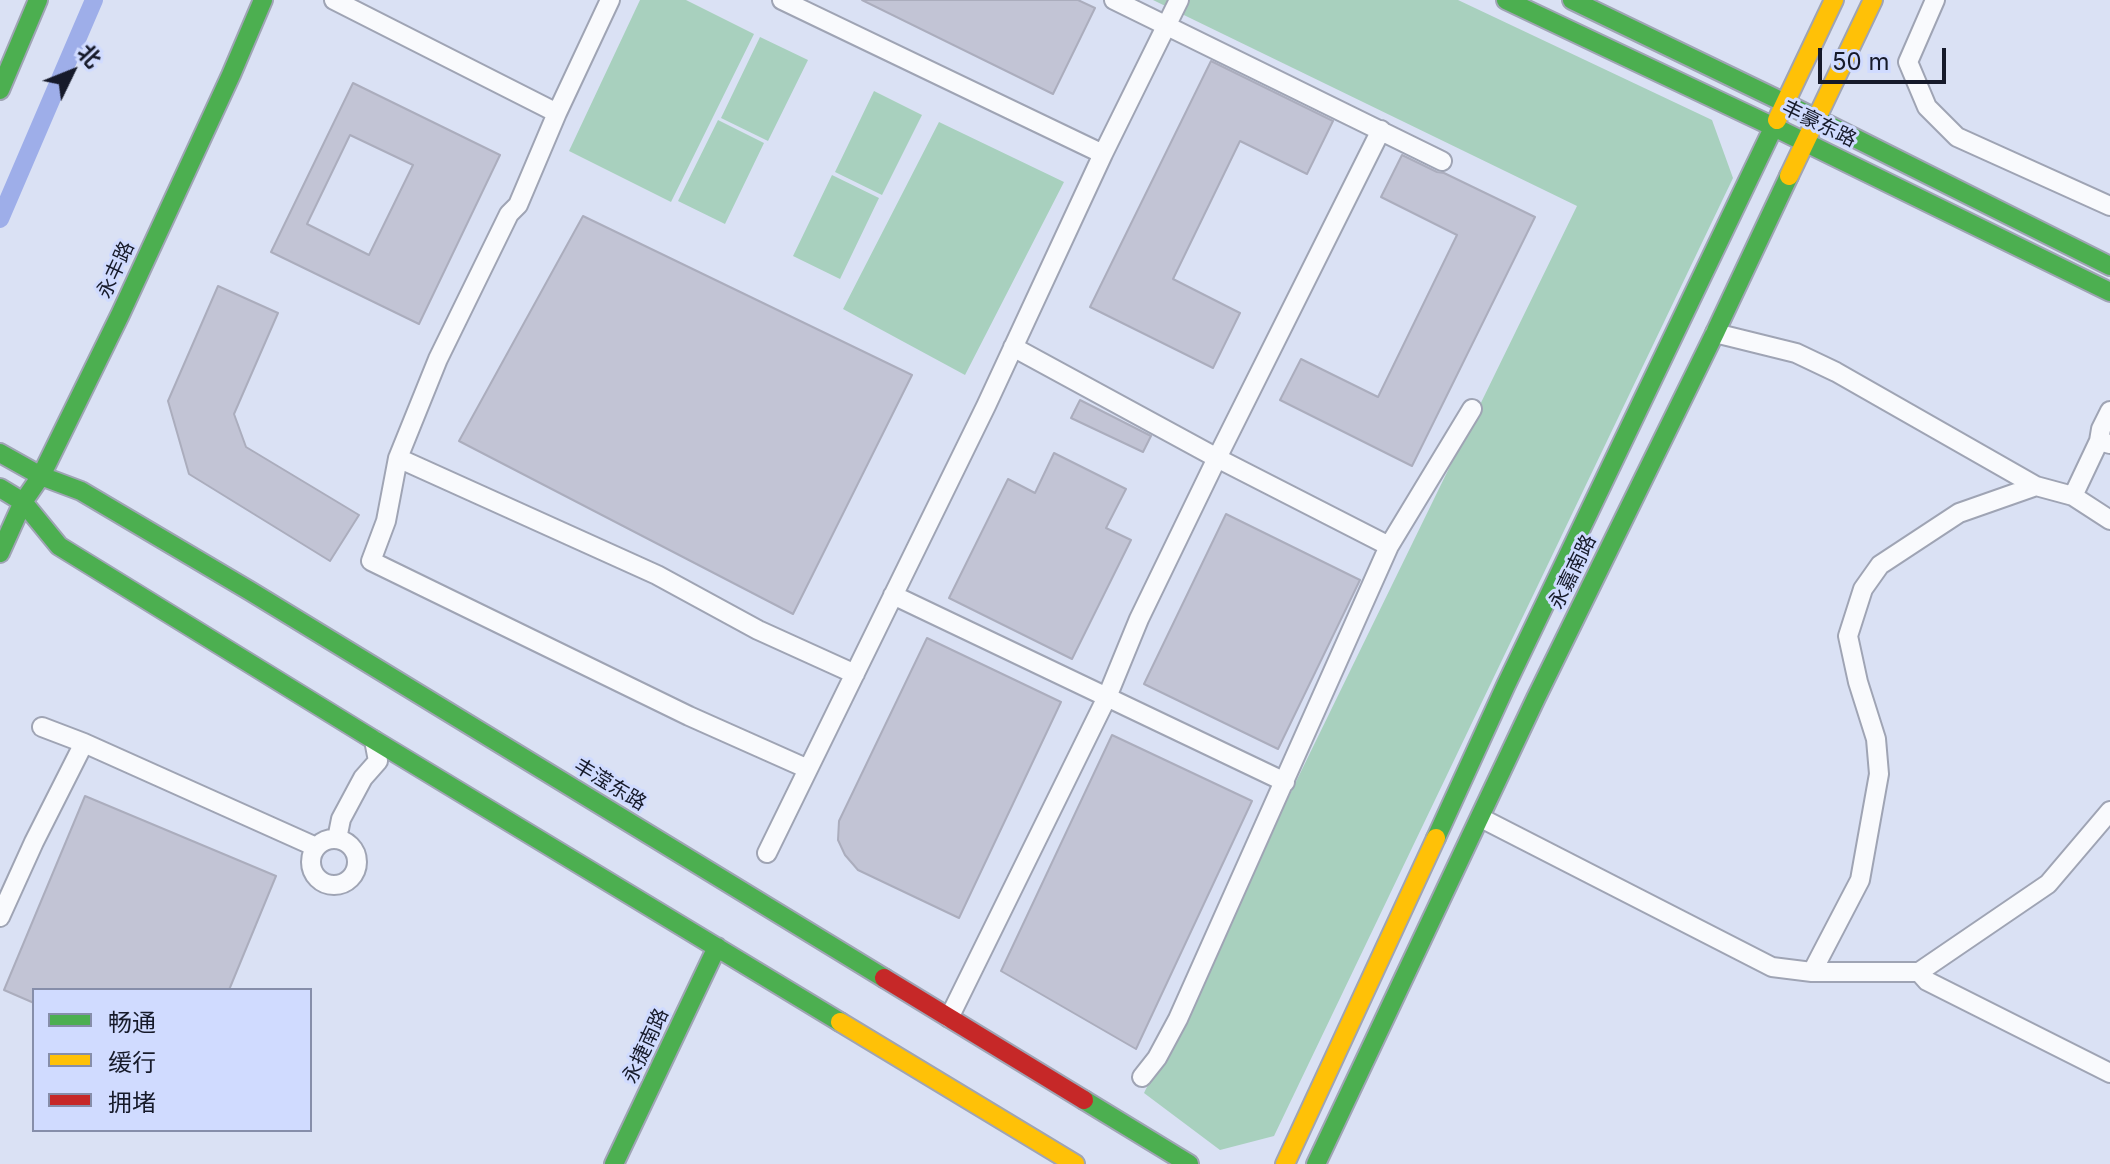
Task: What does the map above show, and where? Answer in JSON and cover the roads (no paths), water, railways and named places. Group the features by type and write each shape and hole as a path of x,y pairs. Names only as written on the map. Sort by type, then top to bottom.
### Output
{"street":[{"path":"0,90 38,0"},
{"name":"永丰路","path":"0,553 23,502 41,476 120,315 263,0"},
{"path":"334,0 557,113"},
{"path":"610,0 518,205 509,214 438,359 398,458 386,521 371,561 689,716 808,769"},
{"path":"782,0 1103,154"},
{"path":"1114,0 1442,161"},
{"path":"767,853 1179,0"},
{"name":"丰豪东路","path":"1506,0 2110,292"},
{"name":"丰豪东路","path":"1572,0 2110,266"},
{"name":"永嘉南路","path":"1285,1164 1506,685 1834,0"},
{"name":"永嘉南路","path":"1316,1164 1536,698 1715,333 1873,0"},
{"path":"1935,0 1908,62 1927,107 1957,137 2110,206"},
{"path":"949,1018 1107,697 1139,619 1217,458 1381,130"},
{"path":"1715,333 1796,353 1836,372 2036,486 2073,496 2110,520"},
{"path":"1013,347 1217,458 1389,546"},
{"path":"1142,1077 1157,1058 1178,1019 1389,546 1472,409"},
{"path":"2073,496 2105,442 2101,429 2110,411"},
{"name":"丰滢东路","path":"2,454 41,476 81,491 250,591 1189,1164"},
{"path":"398,458 657,575 758,630 855,674"},
{"path":"1812,972 1860,880 1879,774 1876,739 1858,682 1848,636 1863,589 1880,565 1959,513 2036,486"},
{"path":"0,488 23,502 59,546 1075,1164"},
{"path":"893,595 1285,782"},
{"path":"42,727 316,847"},
{"path":"337,839 341,819 363,778 378,761 374,740"},
{"path":"0,917 84,743"},
{"path":"1481,818 1772,967 1812,972 1919,972 2048,884 2110,811"},
{"path":"337,839 350,846 356,859 354,873 344,883 329,885 312,870 316,847 322,842 337,839"},
{"name":"永捷南路","path":"614,1164 717,947"},
{"path":"1919,972 1927,981 2110,1073"}],"waterway":[{"path":"0,219 94,0"}]}
